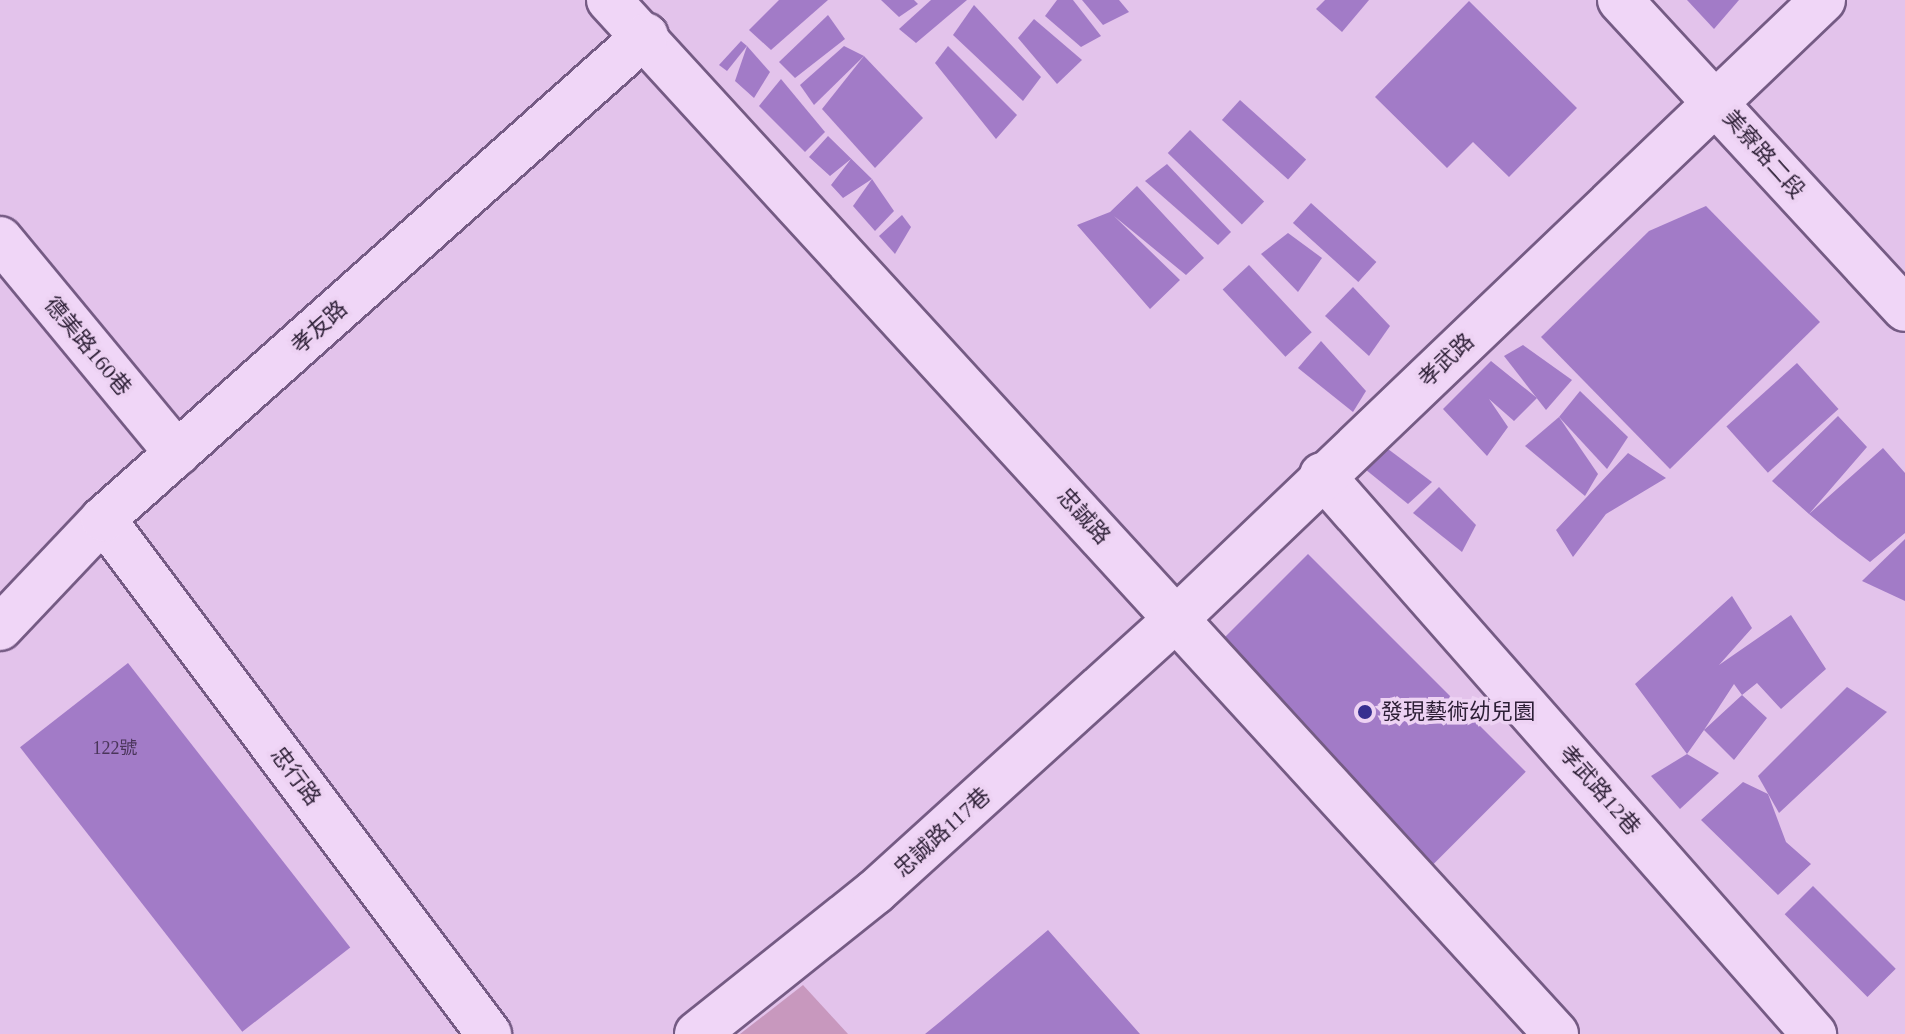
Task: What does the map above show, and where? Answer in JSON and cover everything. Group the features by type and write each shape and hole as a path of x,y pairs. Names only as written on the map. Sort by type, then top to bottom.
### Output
{"street":[{"name":"忠誠路","path":"609,0 646,35 1556,1034"},
{"name":"美寮路二段","path":"1620,0 1905,309"},
{"name":"孝武路","path":"1177,618 1322,475 1720,106 1823,0"},
{"name":"孝友路","path":"0,628 103,519 646,35"},
{"name":"德美路160巷","path":"0,239 177,453"},
{"name":"孝武路12巷","path":"1322,475 1814,1034"},
{"name":"忠行路","path":"103,519 489,1034"},
{"name":"忠誠路117巷","path":"697,1034 875,892 1177,618"}],"shaded area":[{"path":"803,985 848,1034 740,1034"}],"building":[{"path":"779,0 828,0 771,50 749,30"},
{"path":"881,0 914,0 918,4 899,17"},
{"path":"931,0 967,0 916,43 899,29"},
{"path":"1057,0 1073,0 1101,36 1081,47 1045,16"},
{"path":"1082,0 1119,0 1129,12 1103,25"},
{"path":"1325,0 1369,0 1342,32 1316,9"},
{"path":"1687,0 1739,0 1714,29"},
{"path":"1469,1 1577,108 1509,177 1473,142 1447,168 1375,97"},
{"path":"974,5 1041,77 1023,101 953,35"},
{"path":"828,15 845,39 795,78 779,62"},
{"path":"1034,19 1082,60 1057,84 1018,38"},
{"path":"741,41 747,46 727,71 719,65"},
{"path":"747,46 770,72 754,98 735,81"},
{"path":"844,46 864,56 814,105 800,85"},
{"path":"948,46 1017,115 996,139 935,63"},
{"path":"864,56 923,118 875,168 822,109"},
{"path":"781,79 825,132 805,152 759,106"},
{"path":"1240,100 1306,160 1288,180 1222,120"},
{"path":"1190,130 1264,202 1242,225 1168,153"},
{"path":"828,136 872,179 843,198 831,185 851,159 830,176 809,157"},
{"path":"1167,164 1231,232 1218,245 1145,181"},
{"path":"872,179 894,211 875,231 853,206"},
{"path":"1137,186 1204,258 1186,275 1114,216 1180,280 1150,309 1077,225 1110,212"},
{"path":"1311,203 1376,262 1358,282 1293,223"},
{"path":"1706,206 1820,322 1670,469 1541,337 1649,231"},
{"path":"902,215 911,227 895,254 879,236"},
{"path":"1288,233 1322,258 1298,292 1261,254"},
{"path":"1249,265 1312,332 1285,357 1223,290"},
{"path":"1353,287 1390,326 1369,356 1325,316"},
{"path":"1321,341 1366,391 1353,412 1298,368"},
{"path":"1523,345 1572,380 1546,410 1504,356"},
{"path":"1491,361 1537,398 1514,421 1489,399 1508,427 1487,456 1443,409"},
{"path":"1797,363 1838,409 1768,473 1726,427"},
{"path":"1580,391 1628,437 1607,469 1559,417"},
{"path":"1838,416 1867,447 1809,514 1772,481"},
{"path":"1559,417 1598,474 1585,496 1525,446"},
{"path":"1384,446 1432,482 1408,504 1360,465"},
{"path":"1883,448 1905,473 1905,533 1870,562 1809,514"},
{"path":"1628,453 1666,478 1606,514 1573,557 1556,530"},
{"path":"1439,487 1476,525 1462,552 1413,513"},
{"path":"1905,539 1905,601 1862,581"},
{"name":"發現藝術幼兒園","path":"1308,554 1526,772 1427,871 1209,653"},
{"path":"1732,596 1752,628 1719,665 1791,615 1826,669 1781,709 1757,683 1742,695 1734,684 1687,754 1635,684"},
{"path":"128,663 350,947 242,1032 20,747"},
{"path":"1847,687 1887,712 1779,813 1758,776"},
{"path":"1742,695 1767,718 1734,760 1704,730"},
{"path":"1687,754 1719,773 1680,809 1651,776"},
{"path":"1743,782 1768,794 1786,842 1811,864 1778,895 1701,820"},
{"path":"1813,886 1896,969 1867,997 1785,914"},
{"path":"1048,930 1140,1034 925,1034 941,1021"}],"place":[{"name":"發現藝術幼兒園","path":"1365,712"}]}
